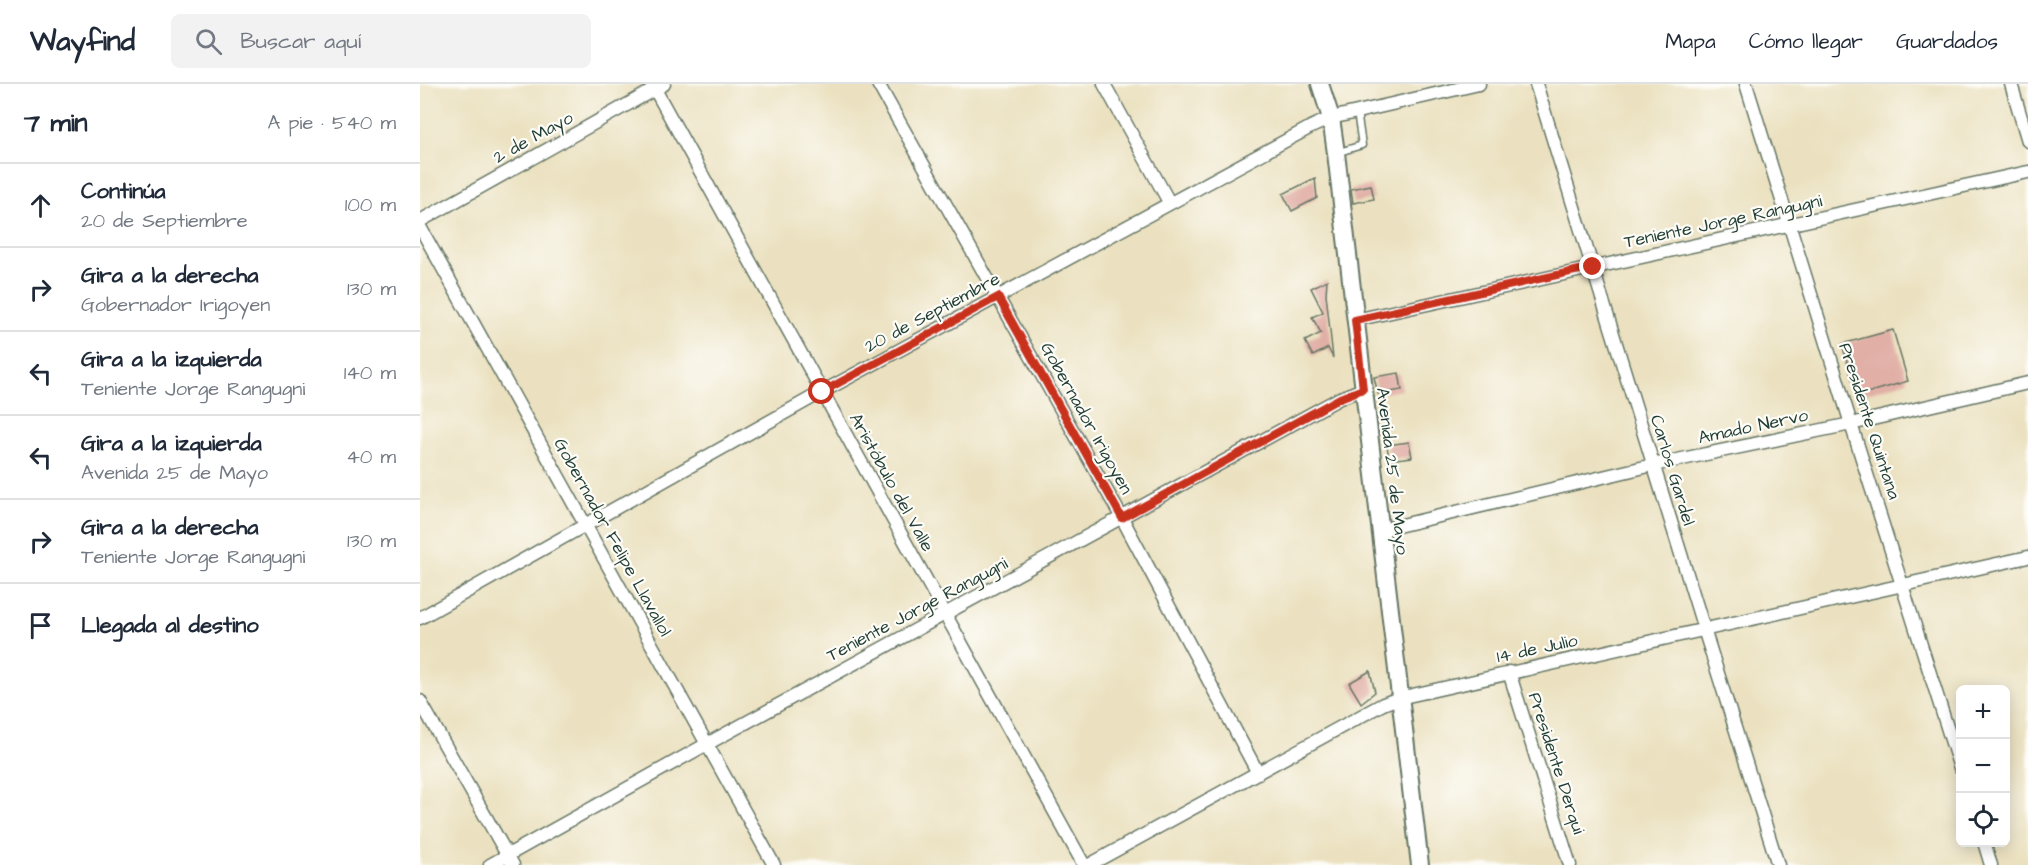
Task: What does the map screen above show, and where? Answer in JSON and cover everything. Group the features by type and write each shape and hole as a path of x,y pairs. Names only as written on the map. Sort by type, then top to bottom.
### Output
{"main road":[{"name":"Avenida 25 de Mayo","path":"1320,84 1331,118 1336,153 1420,865"}],"street":[{"name":"Gobernador Irigoyen","path":"878,84 1122,518 1258,773"},
{"path":"1104,84 1169,202"},
{"name":"20 de Septiembre","path":"420,618 822,392 1311,127 1331,118 1479,84"},
{"name":"Carlos Gardel","path":"1536,84 1778,865"},
{"name":"Presidente Quintana","path":"1746,84 1956,755"},
{"path":"2010,84 2028,141"},
{"name":"2 de Mayo","path":"420,221 657,86"},
{"name":"Aristóbulo del Valle","path":"657,86 822,392 1083,865"},
{"name":"Teniente Jorge Rangugni","path":"1355,320 2028,172"},
{"name":"Gobernador Felipe Llavallol","path":"420,227 774,865"},
{"name":"Amado Nervo","path":"1381,530 1653,465 1851,424 2028,383"},
{"name":"Teniente Jorge Rangugni","path":"490,865 510,860 707,744 1340,398 1363,389"},
{"name":"14 de Julio","path":"1089,865 1383,704 1399,698 2028,556"},
{"name":"Presidente Derqui","path":"1509,672 1570,865"},
{"path":"420,701 510,860"},
{"path":"1985,847 1991,865"}],"lane":[{"path":"1336,153 1362,145 1357,112"}],"building":[{"path":"1315,178 1317,198 1292,211 1283,194"},
{"path":"1371,185 1374,199 1353,203 1351,189"},
{"path":"1327,280 1326,294 1333,358 1328,348 1313,356 1305,341 1321,333 1312,317 1323,312 1311,288"},
{"path":"1893,330 1908,381 1857,396 1842,344"},
{"path":"1399,373 1402,390 1378,394 1374,377"},
{"path":"1409,442 1412,457 1389,460 1387,445"},
{"path":"1370,671 1375,692 1361,703 1349,683"}],"route":[{"path":"822,392 998,297 1122,518 1340,398 1363,389 1355,320 1593,267"}]}
